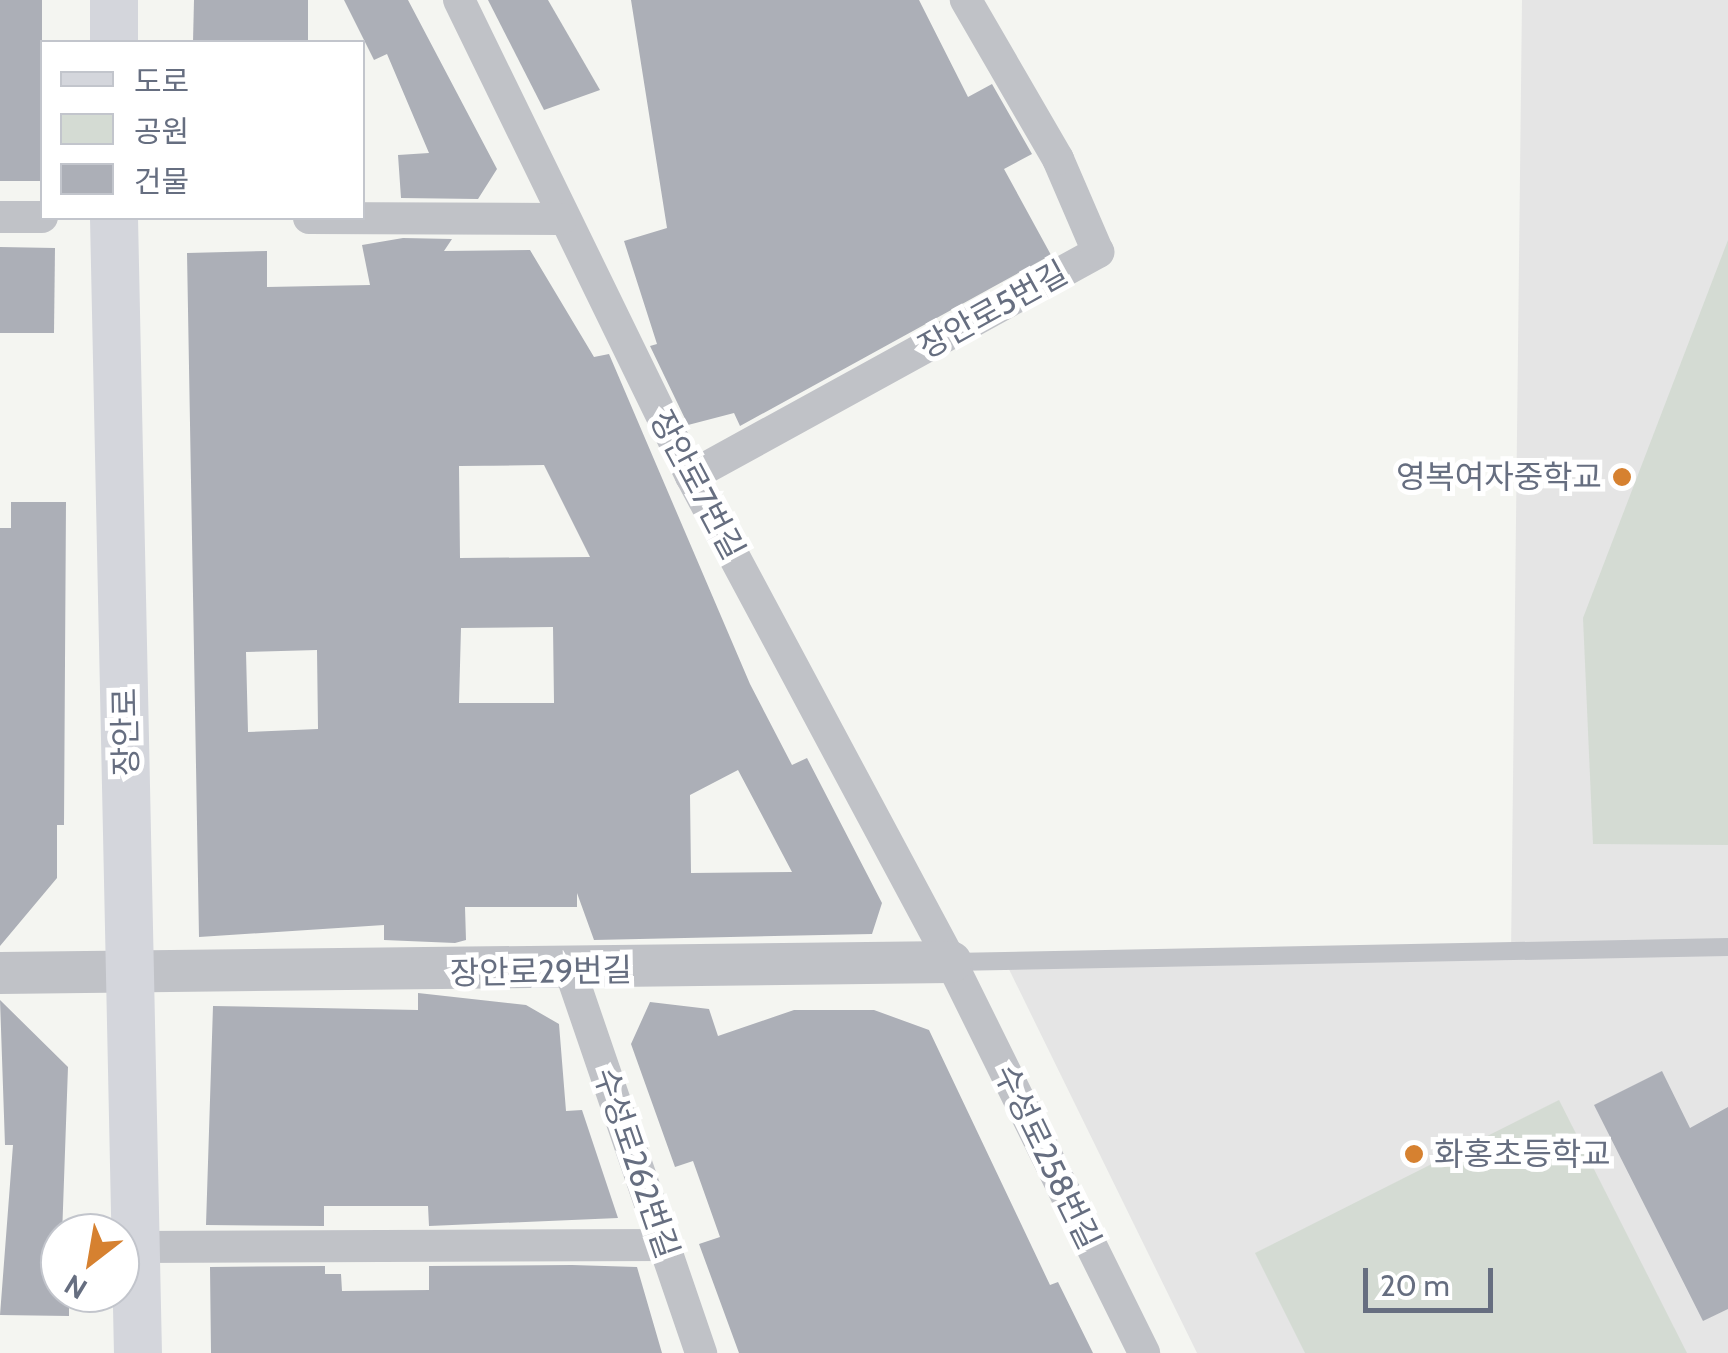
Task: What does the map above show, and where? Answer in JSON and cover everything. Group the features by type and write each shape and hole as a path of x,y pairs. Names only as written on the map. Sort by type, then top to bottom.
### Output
{"main road":[{"path":"114,0 114,40"},
{"name":"장안로","path":"114,220 135,1213"},
{"name":"장안로","path":"137,1313 138,1353"}],"street":[{"name":"장안로7번길","path":"459,0 561,219 690,476 950,962"},
{"name":"장안로5번길","path":"690,476 1098,252 1058,159 966,0"},
{"path":"0,218 40,217"},
{"path":"365,218 561,219"},
{"name":"장안로29번길","path":"0,974 571,973 950,962"},
{"name":"수성로258번길","path":"950,962 1144,1353"},
{"name":"수성로262번길","path":"571,973 701,1353"},
{"path":"140,1247 664,1245"}],"lane":[{"path":"950,962 1728,948"}],"shaded area":[{"path":"1522,0 1728,0 1728,1353 1197,1353 1002,955 1511,954"}],"green space":[{"path":"1728,240 1728,845 1593,844 1583,618"},
{"path":"1559,1100 1687,1353 1305,1353 1255,1253"}],"building":[{"path":"0,0 42,0 40,181 0,181"},
{"path":"194,0 308,0 308,40 193,40"},
{"path":"344,0 408,0 497,169 478,199 401,198 398,155 429,153 387,54 374,60"},
{"path":"488,0 548,0 600,90 544,110"},
{"path":"631,0 919,0 968,97 992,84 1032,154 1004,169 1051,255 740,426 734,413 688,425 650,346 657,344 624,241 667,228"},
{"path":"403,238 452,239 444,251 530,250 594,357 609,354 750,684 792,765 807,758 882,903 872,934 594,940 577,893 577,907 465,907 466,940 455,943 384,940 384,925 199,937 187,253 267,251 267,287 370,285 362,245","holes":["544,465 590,557 460,558 459,466","553,627 554,703 459,703 461,628","317,650 318,729 248,732 246,652","738,770 792,872 691,873 690,795"]},
{"path":"0,247 55,248 54,333 0,333"},
{"path":"11,502 66,502 64,825 57,825 57,878 0,946 0,528 11,528"},
{"path":"418,993 526,1005 559,1024 566,1111 582,1110 618,1218 429,1226 428,1206 324,1206 324,1226 206,1225 213,1006 418,1010"},
{"path":"0,1000 68,1067 63,1213 40,1213 40,1313 69,1316 0,1315 13,1145 5,1145"},
{"path":"650,1002 709,1009 718,1036 794,1010 874,1010 929,1030 1050,1285 1058,1282 1093,1353 739,1353 699,1244 720,1237 693,1161 675,1167 631,1044"},
{"path":"1662,1071 1690,1128 1728,1107 1728,1309 1703,1321 1594,1105"},
{"path":"325,1266 325,1274 341,1274 342,1291 429,1290 429,1266 637,1267 662,1353 211,1353 210,1267"}],"place":[{"name":"영복여자중학교","path":"1622,477"},
{"name":"화홍초등학교","path":"1414,1154"}]}
